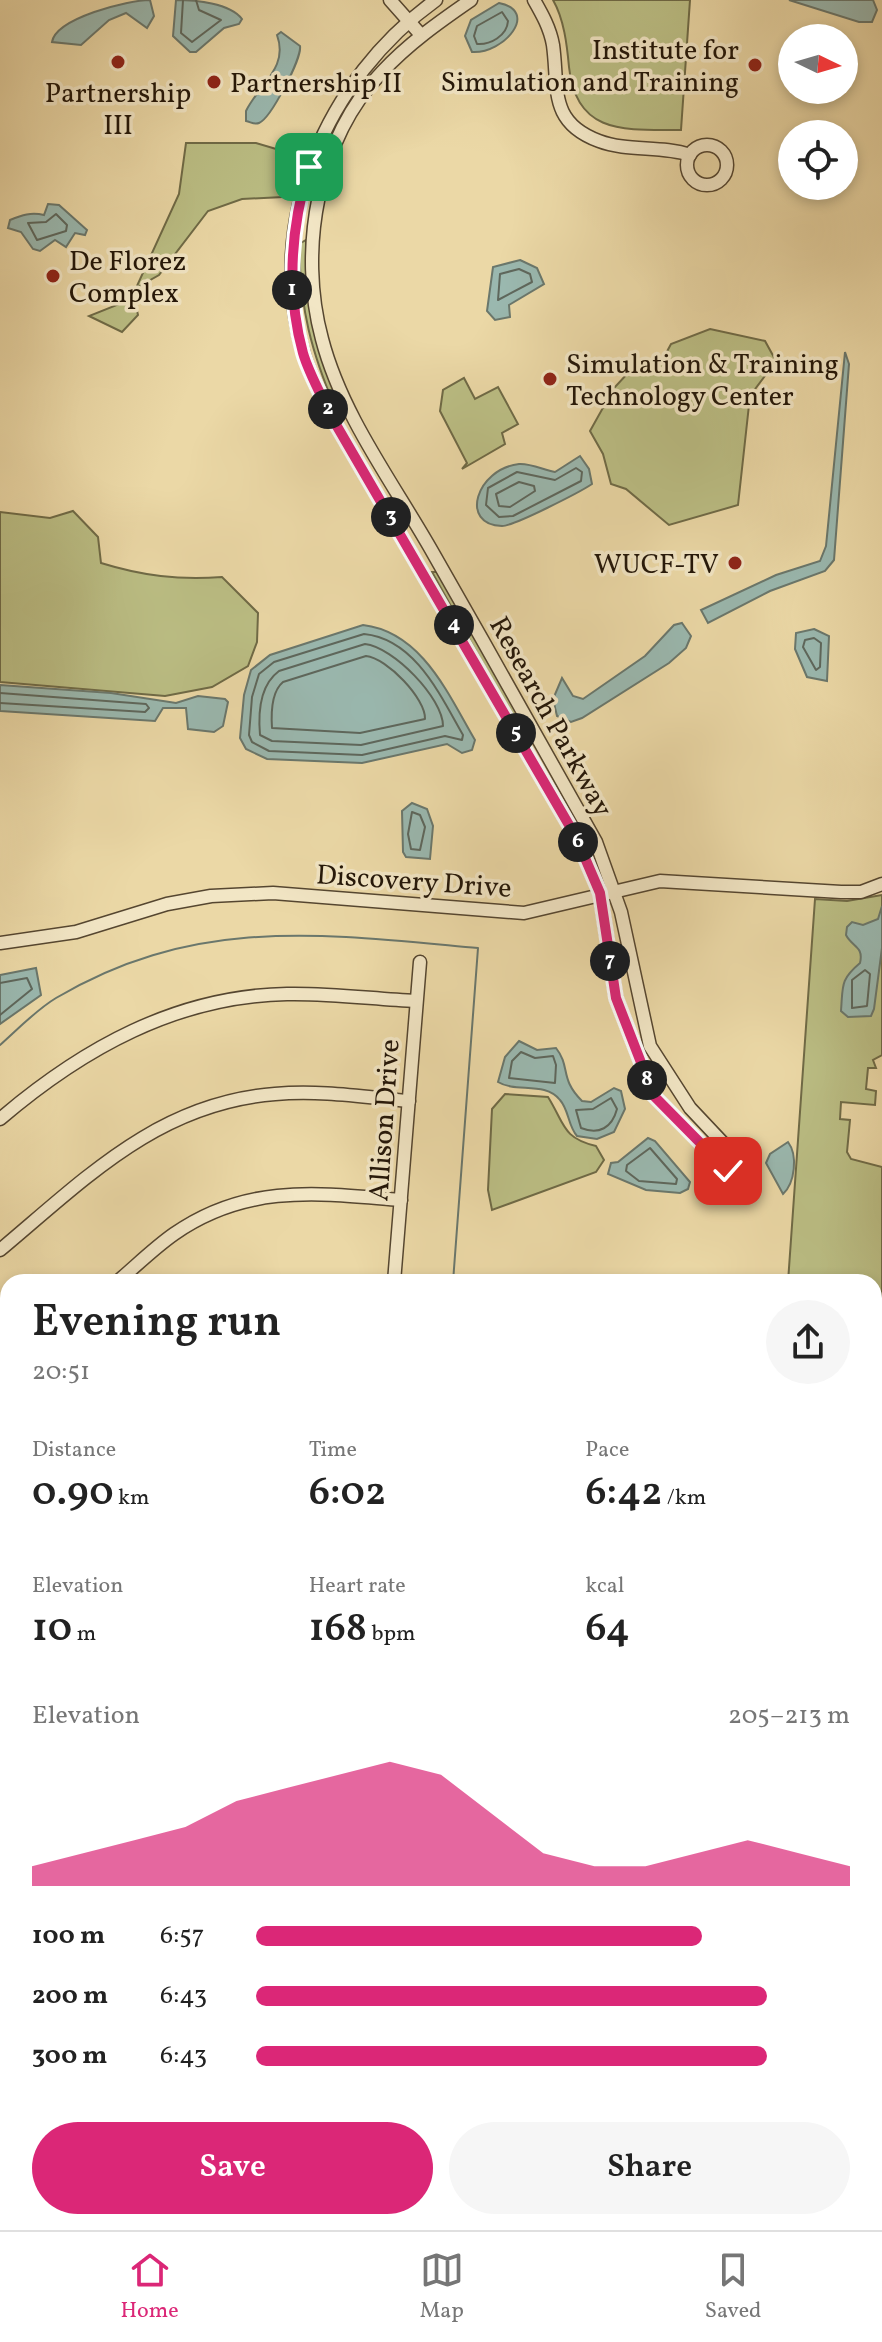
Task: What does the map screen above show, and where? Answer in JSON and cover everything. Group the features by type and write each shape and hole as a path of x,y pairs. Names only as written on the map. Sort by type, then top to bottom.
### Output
{"street":[{"path":"390,0 421,35"},
{"name":"Research Parkway","path":"436,0 418,5 340,97 315,148 298,205 292,292 304,355 325,404 576,837 600,893 616,998 654,1096 728,1171 737,1173 741,1170 739,1160 690,1108 650,1046 614,889 596,842 339,387 321,338 313,276 315,219 325,171 351,117 379,74 421,35 471,0"},
{"path":"534,0 553,44 554,92 570,122 601,142 672,149 690,155"},
{"path":"418,5 433,26"},
{"path":"298,205 315,219"},
{"path":"296,222 315,219"},
{"name":"Discovery Drive","path":"0,943 76,932 167,904 211,896 273,893 524,913 614,889 674,880 861,892 882,884"},
{"name":"Allison Drive","path":"395,1274 420,962"},
{"path":"0,1100 5,1115 65,1067 105,1043 186,1009 245,997 287,994 416,1001"},
{"path":"0,1250 126,1145 176,1118 229,1100 273,1094 310,1092 409,1101"},
{"path":"126,1274 174,1233 220,1209 261,1196 304,1192 401,1200"},
{"path":"0,1906 0,1914"}],"green space":[{"path":"553,0 690,0 681,130 623,128 593,117 582,106 574,89 560,15"},
{"path":"186,143 256,143 293,154 283,197 242,199 208,211 159,275 136,288 179,194"},
{"path":"306,240 306,263 343,413 336,410 308,329 299,244"},
{"path":"134,298 138,315 122,332 89,316"},
{"path":"710,329 765,341 776,361 750,396 738,505 669,525 626,489 611,484 603,454 590,431 614,388 628,373 653,366 664,357 671,344"},
{"path":"464,378 475,399 498,387 518,424 502,433 505,444 462,469 467,463 440,411 443,390"},
{"path":"73,511 98,537 101,563 161,576 222,577 258,613 257,642 248,666 212,687 165,696 0,682 0,512 50,518"},
{"path":"432,572 438,572 532,738 525,740"},
{"path":"882,895 882,1055 873,1060 876,1068 868,1068 866,1089 876,1091 875,1105 841,1102 840,1119 850,1120 847,1152 851,1159 882,1167 882,1274 789,1274 815,899 847,901"},
{"path":"505,1094 548,1097 570,1134 596,1146 604,1160 596,1172 492,1210 488,1190 492,1109"}],"water":[{"path":"150,0 154,16 147,28 126,13 109,20 81,45 52,42 56,33 79,18 110,7"},
{"path":"176,0 221,6 242,19 239,24 224,28 196,52 190,52 173,36"},
{"path":"789,0 873,0 877,10 872,22 859,22"},
{"path":"499,3 511,7 517,14 513,31 495,46 472,52 465,36 471,20"},
{"path":"281,32 300,46 299,53 278,100 264,119 254,124 246,121 246,111 276,66 280,47 277,35"},
{"path":"48,204 59,205 87,230 85,235 75,233 66,247 55,240 40,251 33,249 21,232 8,228 10,220 31,214 44,215"},
{"path":"520,260 537,268 544,284 509,305 510,317 495,320 487,311 493,267"},
{"path":"845,352 849,364 834,560 825,571 770,591 708,623 701,610 776,575 820,561 826,546"},
{"path":"580,456 589,469 592,484 509,525 489,523 480,517 478,496 492,476 504,468 523,464 555,472"},
{"path":"682,623 691,636 686,648 669,663 582,718 571,722 557,716 553,699 562,678 573,696 583,699 645,656 674,625"},
{"path":"363,625 402,639 431,668 475,740 472,750 462,753 447,744 362,763 267,759 246,749 240,738 244,695 251,670 270,655"},
{"path":"814,629 829,636 827,681 807,677 795,649 796,633"},
{"path":"0,685 111,693 176,703 198,696 228,702 223,726 214,732 188,729 186,708 163,708 155,721 0,711"},
{"path":"412,803 427,809 433,826 430,859 406,857 403,852 402,811"},
{"path":"882,906 882,948 874,1009 871,1016 848,1017 841,1011 843,989 861,957 846,935 847,927 852,922 863,925 878,919"},
{"path":"36,968 41,995 0,1024 0,975"},
{"path":"519,1041 537,1050 556,1048 570,1086 582,1101 591,1102 614,1088 621,1091 625,1109 614,1132 597,1139 577,1136 563,1104 554,1094 498,1082 505,1057"},
{"path":"648,1138 655,1141 690,1182 688,1189 680,1193 646,1190 608,1174 611,1163 618,1162"},
{"path":"788,1142 794,1169 783,1194 766,1163 770,1154"}],"waterway":[{"path":"0,1045 56,998 108,971 159,953 211,942 314,936 478,948 454,1274"}],"place":[{"name":"Partnership III","path":"118,62"},
{"name":"Institute for Simulation and Training","path":"755,65"},
{"name":"Partnership II","path":"214,82"},
{"name":"De Florez Complex","path":"53,276"},
{"name":"Simulation & Training Technology Center","path":"550,379"},
{"name":"WUCF-TV","path":"735,563"}],"route":[{"path":"309,167 298,205 292,292 304,355 331,416 576,837 600,893 616,998 654,1096 728,1171"}]}
